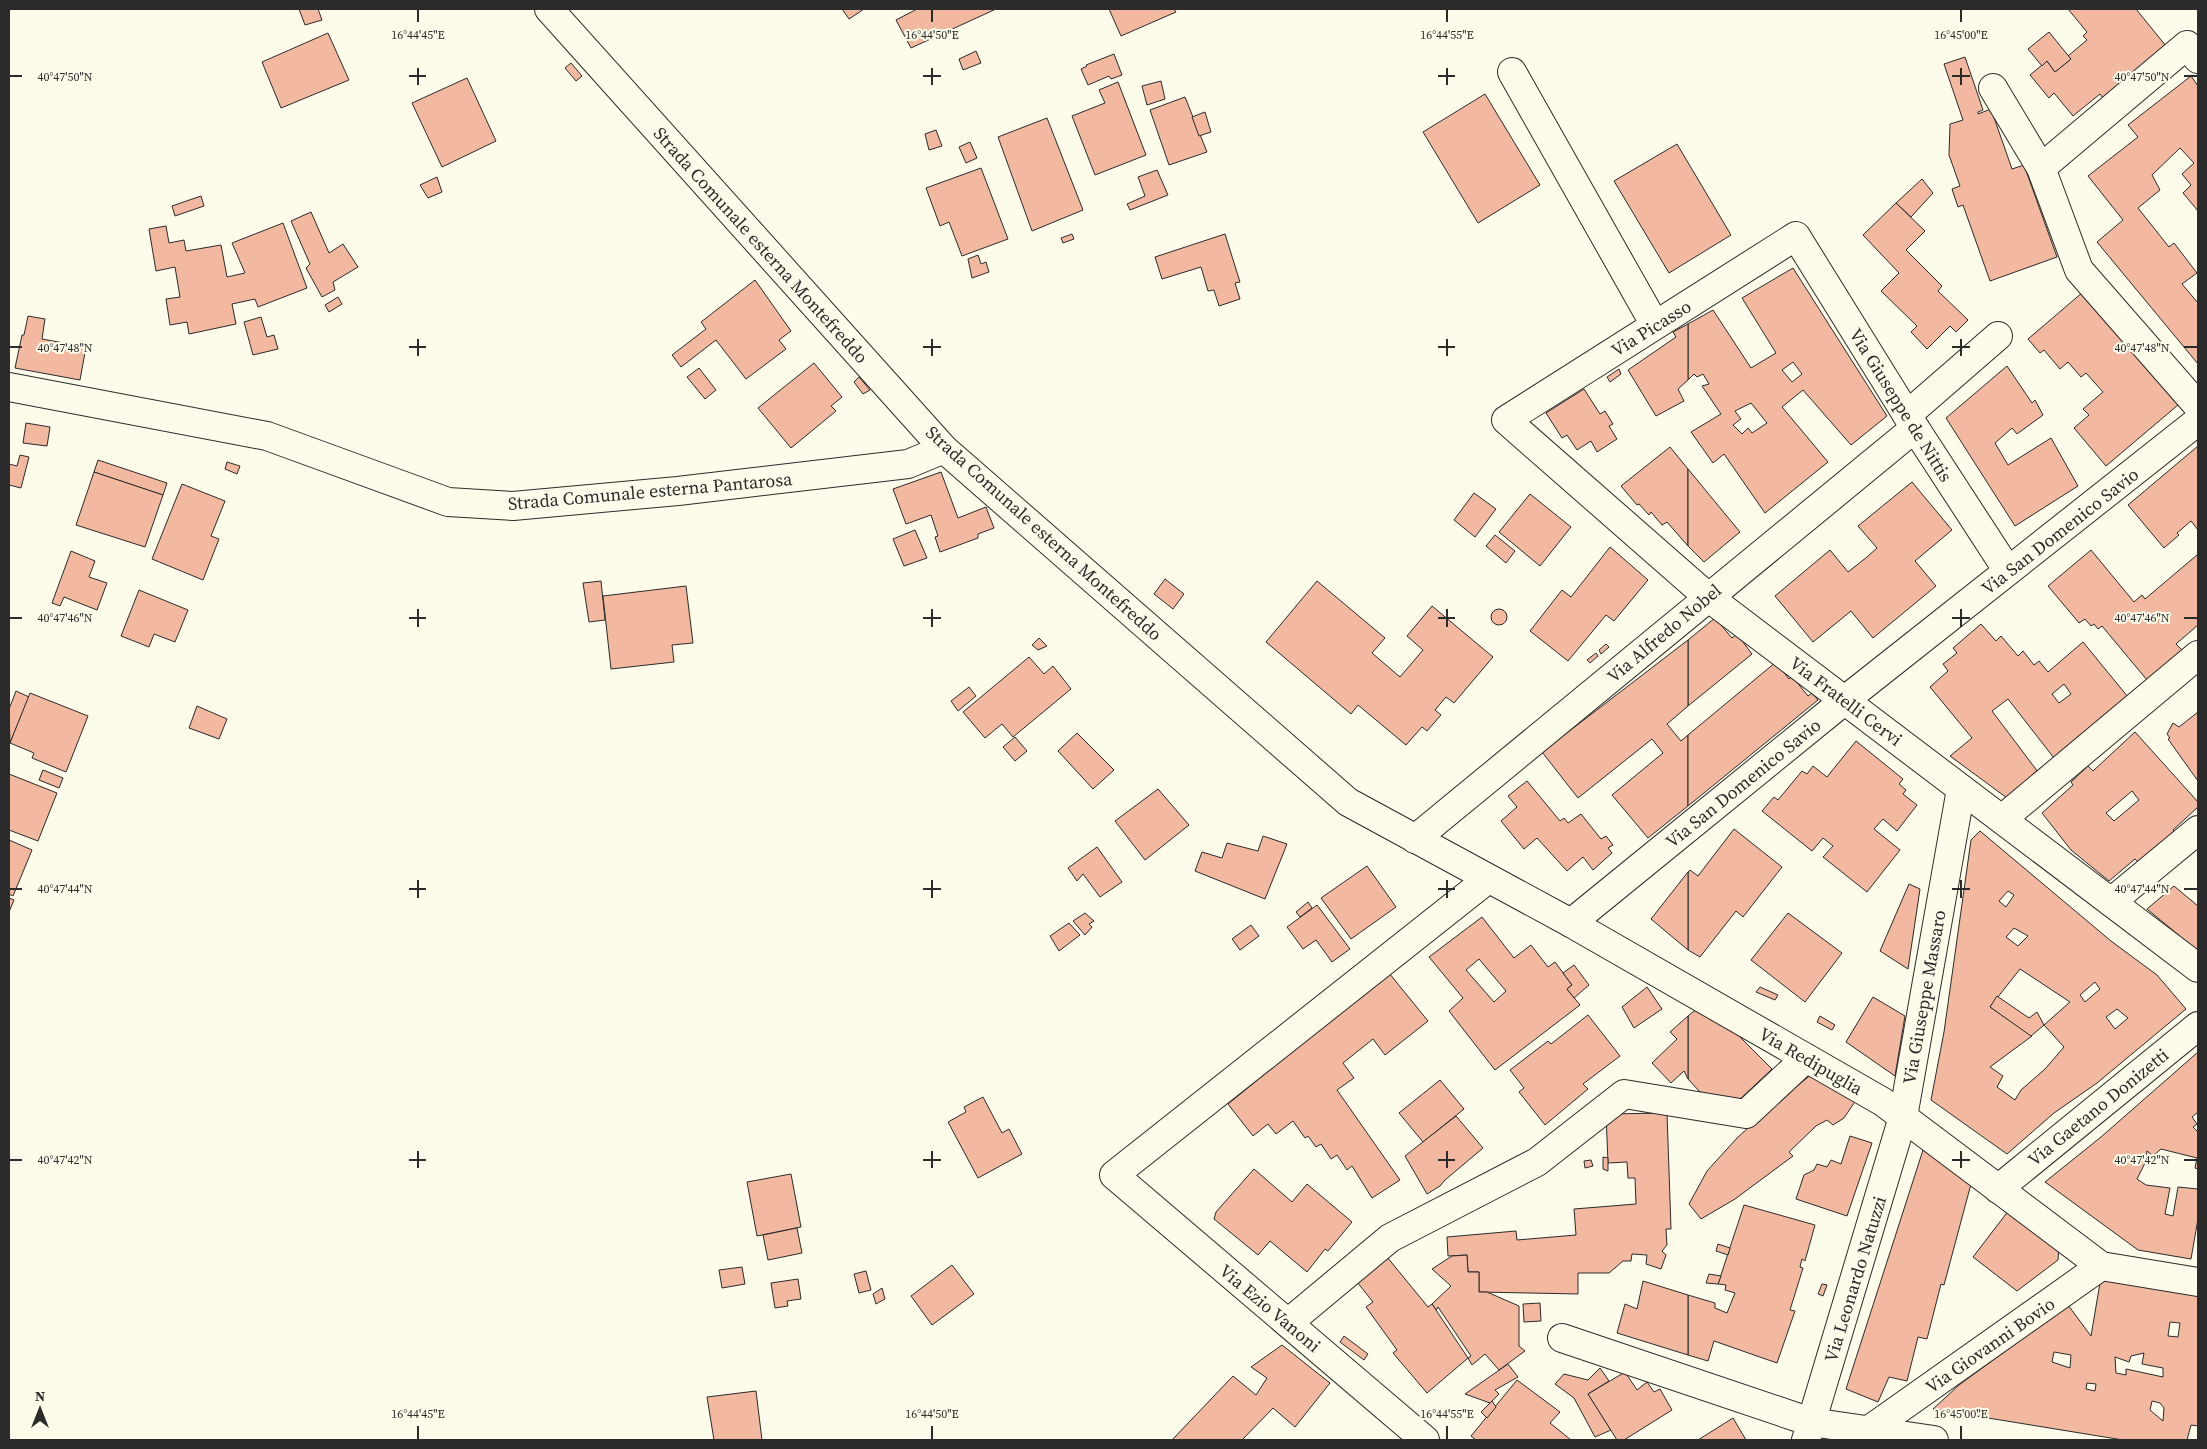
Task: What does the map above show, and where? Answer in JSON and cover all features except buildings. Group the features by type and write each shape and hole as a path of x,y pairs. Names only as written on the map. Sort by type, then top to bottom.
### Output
{"street":[{"name":"Strada Comunale esterna Montefreddo","path":"548,9 944,449 1348,802 1415,839"},
{"path":"2041,168 2193,52"},
{"path":"1512,72 1656,325"},
{"path":"1993,88 2041,168 2079,270 2198,406"},
{"name":"Via Picasso","path":"1506,420 1796,236"},
{"name":"Via Giuseppe de Nittis","path":"1796,236 1911,422 2008,571"},
{"name":"Via Alfredo Nobel","path":"1415,839 1708,597 1911,422 1998,336"},
{"name":"Strada Comunale esterna Pantarosa","path":"9,388 267,436 448,502 513,506 678,491 908,464 944,449"},
{"name":"Via Fratelli Cervi","path":"1506,420 1708,597 2198,968"},
{"name":"Via San Domenico Savio","path":"1571,923 1846,700 2198,421"},
{"path":"2002,819 2198,655"},
{"name":"Via Giuseppe Massaro","path":"1903,1117 1961,789"},
{"path":"2111,902 2198,830"},
{"name":"Via Redipuglia","path":"1415,839 1571,923 1882,1102 2101,1266 2198,1282"},
{"name":"Via Ezio Vanoni","path":"1425,1440 1114,1175 1488,879"},
{"name":"Via Gaetano Donizetti","path":"1998,1189 2198,1026"},
{"path":"1288,1323 1390,1238 1536,1162 1624,1094 1746,1114 1806,1058"},
{"name":"Via Leonardo Natuzzi","path":"1809,1431 1903,1117"},
{"name":"Via Giovanni Bovio","path":"1862,1435 2101,1266"},
{"path":"1562,1338 1809,1431 1934,1440"}]}
